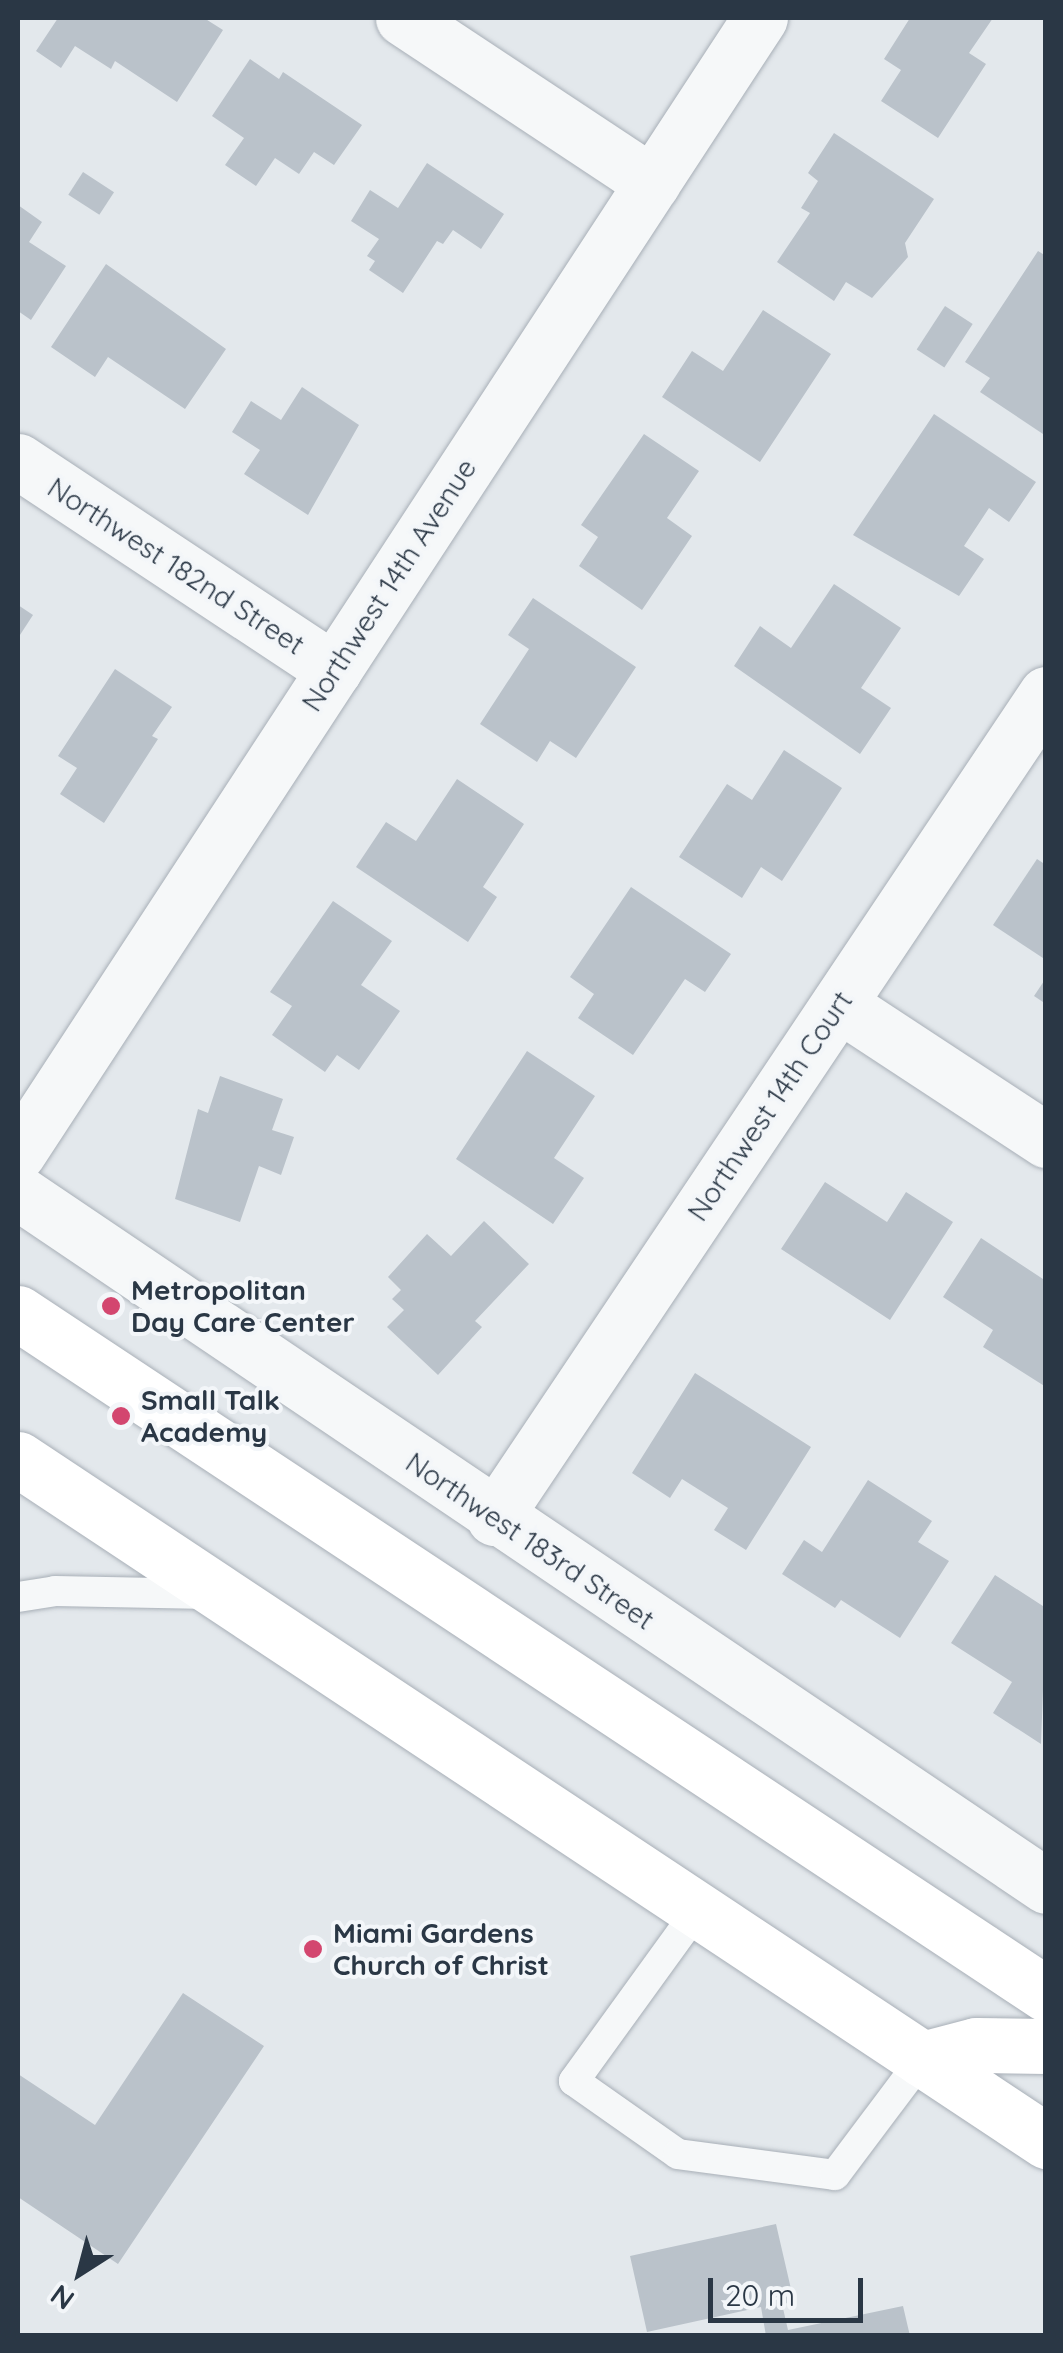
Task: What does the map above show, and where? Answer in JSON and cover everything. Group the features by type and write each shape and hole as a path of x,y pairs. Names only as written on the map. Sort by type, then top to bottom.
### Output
{"main road":[{"path":"18,1313 1046,1994"},
{"path":"18,1459 1046,2141"},
{"path":"922,2060 976,2044 1046,2046"}],"street":[{"path":"402,18 652,183"},
{"name":"Northwest 14th Avenue","path":"18,1153 760,18"},
{"name":"Northwest 182nd Street","path":"18,461 334,670"},
{"name":"Northwest 14th Court","path":"494,1518 1046,694"},
{"path":"839,1004 1046,1140"},
{"name":"Northwest 183rd Street","path":"18,1192 494,1518 1046,1886"}],"lane":[{"path":"18,1598 55,1590 220,1594"},
{"path":"697,1911 574,2082 678,2154 834,2175 922,2060"}],"building":[{"path":"58,18 204,18 223,30 177,102 115,61 111,69 75,46 61,68 36,51"},
{"path":"910,18 993,18 969,53 986,64 938,138 881,101 901,70 884,59"},
{"path":"250,59 279,79 283,72 362,125 334,165 314,152 299,174 275,158 256,186 225,165 244,138 212,116"},
{"path":"834,133 934,199 905,243 908,257 872,298 846,282 834,301 777,262 810,213 801,208 818,181 808,173"},
{"path":"427,163 504,214 481,249 453,230 443,244 437,241 403,293 369,270 375,261 367,256 379,239 351,221 370,190 398,208"},
{"path":"83,172 114,192 99,215 68,195"},
{"path":"18,205 42,222 29,242 66,266 31,320 18,311"},
{"path":"1038,251 1046,256 1046,436 980,392 990,378 965,362"},
{"path":"106,264 226,349 185,409 108,357 95,377 51,347"},
{"path":"945,306 973,324 944,368 917,350"},
{"path":"763,310 831,354 760,462 662,397 692,351 723,371"},
{"path":"302,387 359,425 308,515 244,474 260,450 232,432 251,401 281,420"},
{"path":"934,414 1036,482 1009,522 989,508 964,546 984,559 959,596 853,535"},
{"path":"644,434 699,471 667,518 692,536 642,610 579,566 598,537 581,525"},
{"path":"834,584 901,628 861,688 891,708 860,754 734,666 760,626 791,648"},
{"path":"533,598 636,667 576,758 550,741 537,762 480,724 529,649 508,635"},
{"path":"18,605 33,615 18,638"},
{"path":"115,669 172,707 152,736 158,739 104,823 60,794 77,768 58,756"},
{"path":"784,750 842,788 782,881 761,867 742,898 679,857 727,784 752,800"},
{"path":"457,779 524,824 483,887 497,897 468,942 356,867 386,822 416,841"},
{"path":"1037,859 1046,865 1046,960 993,925"},
{"path":"631,887 731,954 705,992 685,979 633,1055 578,1018 594,994 570,977"},
{"path":"333,901 392,941 361,985 400,1011 359,1070 337,1055 325,1072 272,1035 292,1006 270,992"},
{"path":"1046,978 1046,1004 1034,996"},
{"path":"527,1051 595,1096 554,1158 584,1178 553,1224 456,1159"},
{"path":"220,1076 283,1099 272,1130 294,1137 281,1175 259,1166 240,1222 175,1199 198,1109 208,1113"},
{"path":"825,1182 887,1222 906,1192 953,1222 890,1320 781,1249"},
{"path":"484,1221 529,1264 475,1321 482,1327 438,1375 387,1327 404,1310 392,1299 401,1290 388,1277 427,1234 451,1256"},
{"path":"981,1238 1046,1281 1046,1387 983,1347 993,1330 943,1297"},
{"path":"695,1373 811,1447 746,1550 714,1530 728,1508 682,1479 670,1498 632,1473"},
{"path":"868,1480 932,1521 918,1542 949,1561 900,1638 841,1600 835,1608 782,1574 804,1540 822,1552"},
{"path":"995,1575 1046,1608 1041,1744 993,1713 1012,1682 951,1643"},
{"path":"183,1993 264,2046 118,2264 18,2197 18,2074 95,2125"},
{"path":"776,2224 794,2302 782,2304 788,2330 903,2306 910,2336 766,2336 761,2307 647,2332 630,2256"}],"place":[{"name":"Metropolitan Day Care Center","path":"111,1306"},
{"name":"Small Talk Academy","path":"121,1416"},
{"name":"Miami Gardens Church of Christ","path":"313,1949"}]}
